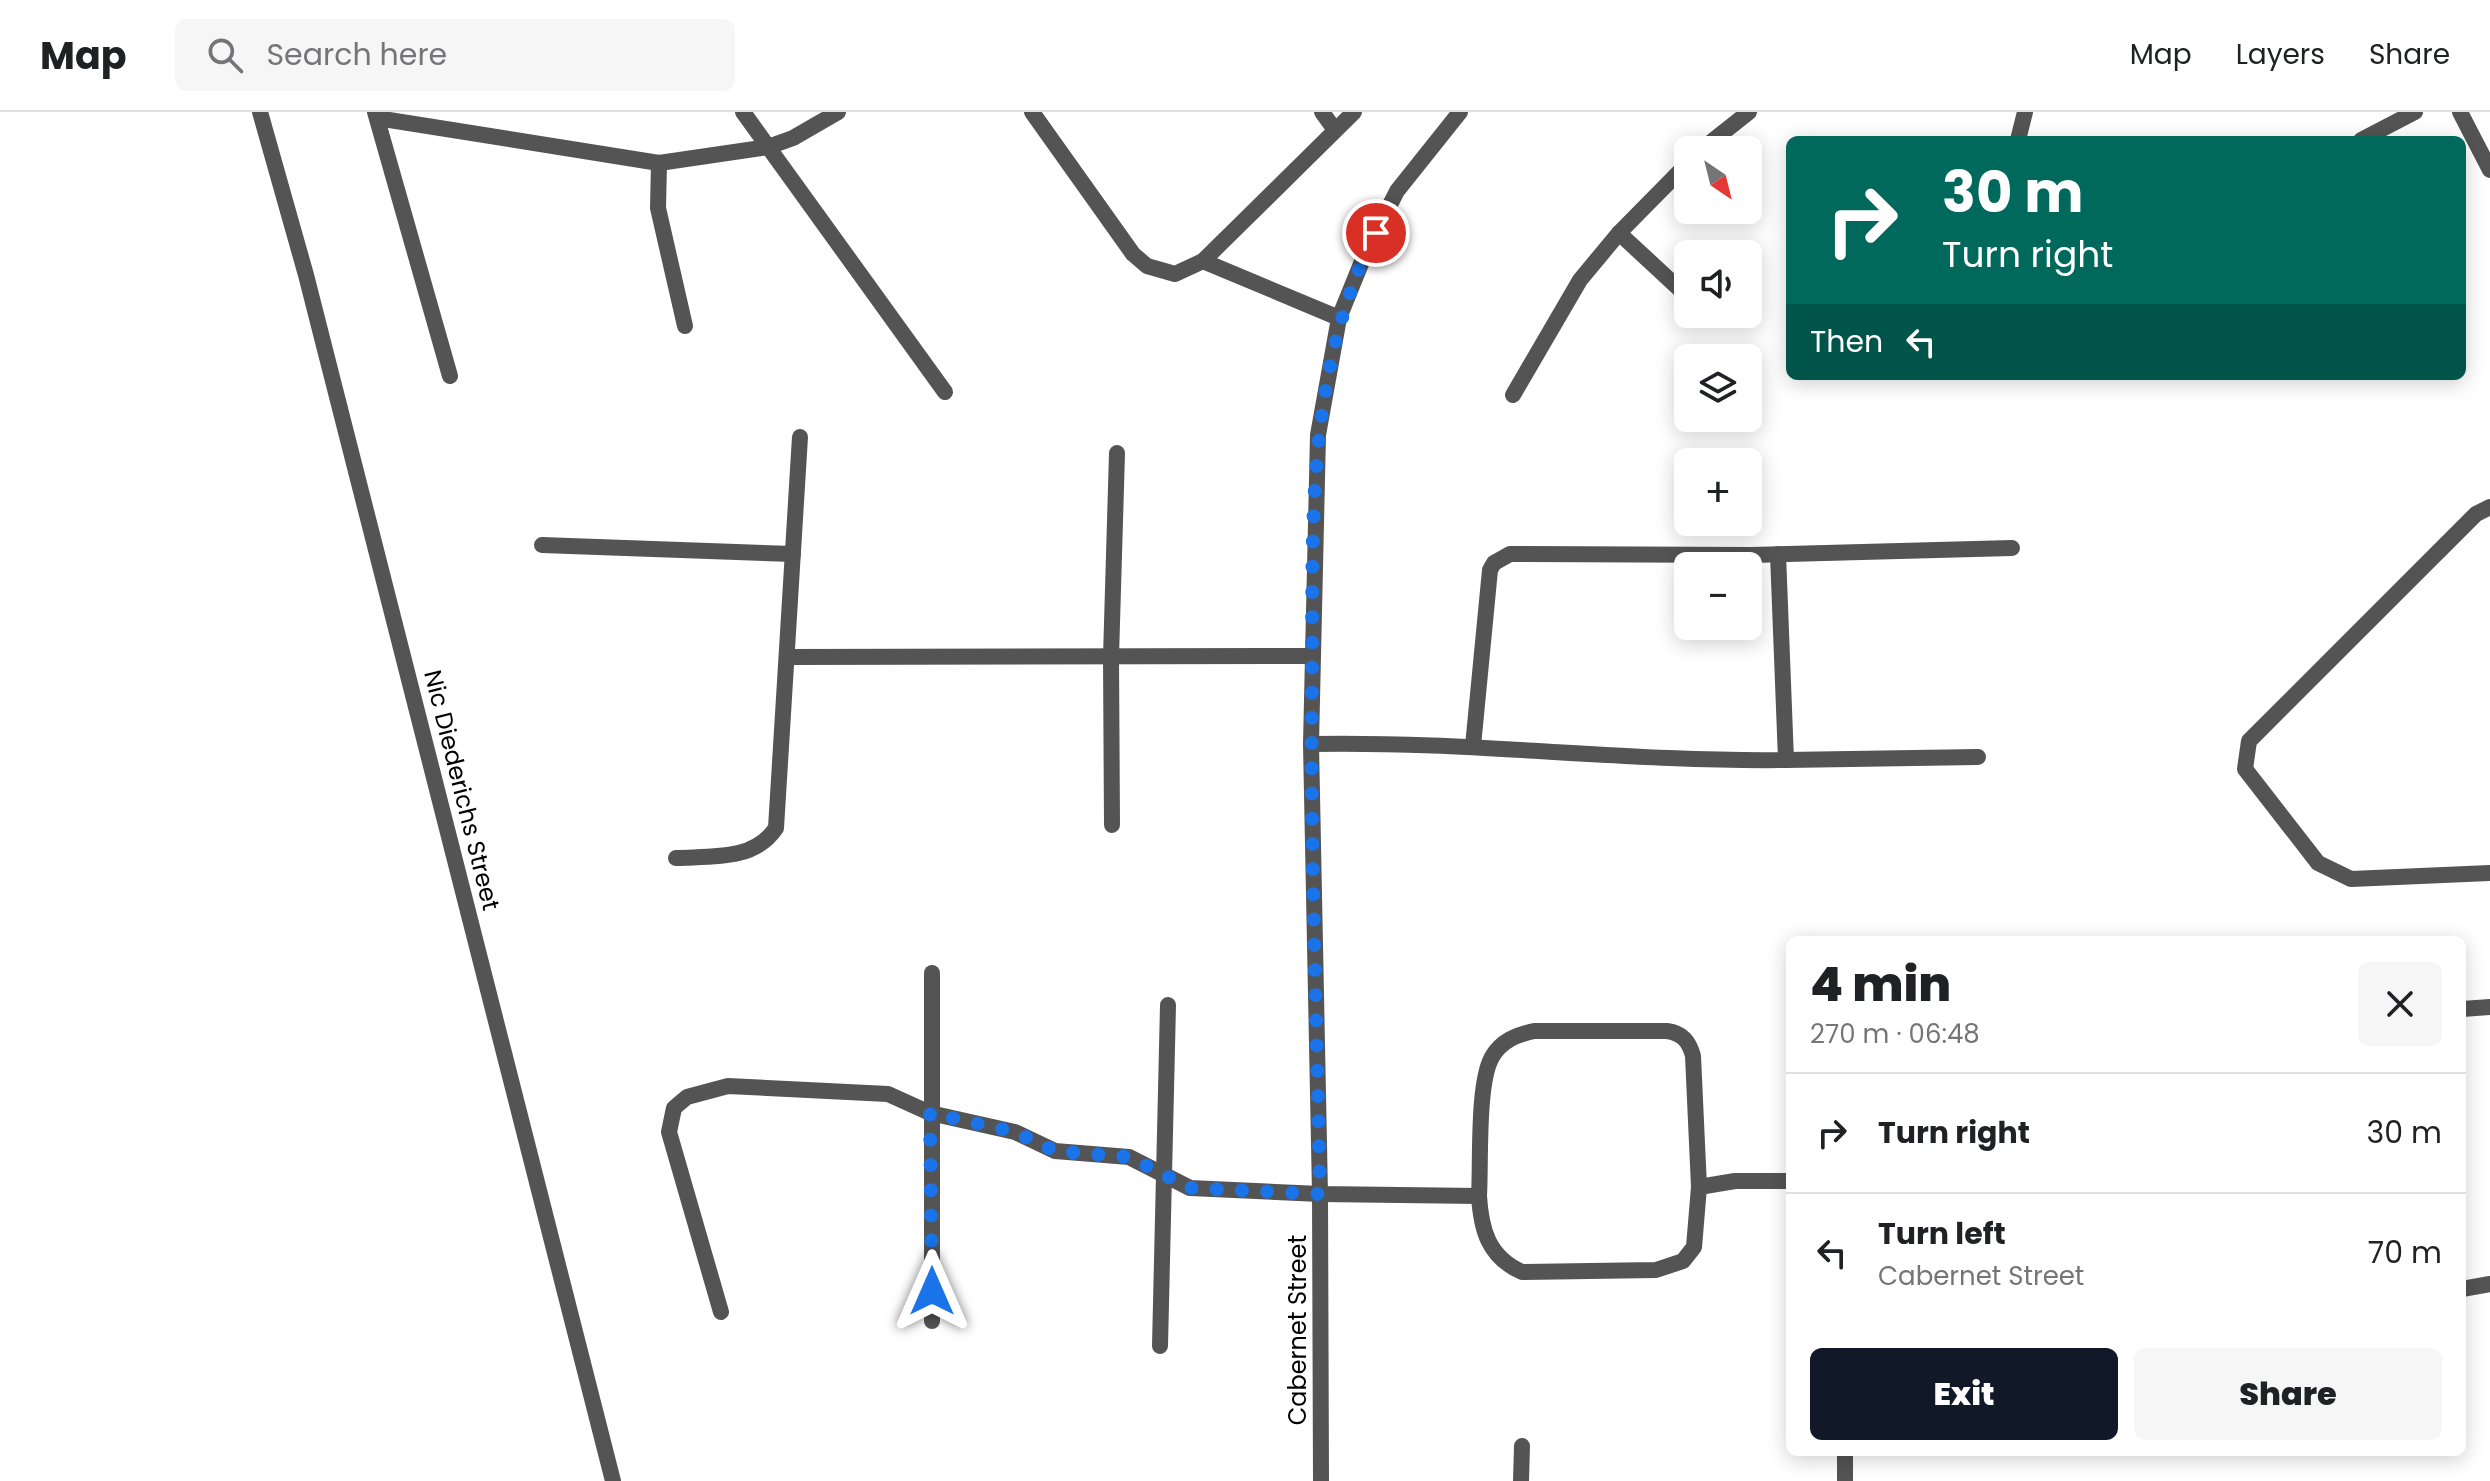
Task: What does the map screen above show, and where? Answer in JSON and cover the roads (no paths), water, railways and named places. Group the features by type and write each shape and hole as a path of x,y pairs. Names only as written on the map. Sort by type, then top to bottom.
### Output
{"street":[{"name":"Nic Diederichs Street","path":"260,112 314,306 613,1481"},
{"path":"743,112 945,392"},
{"path":"450,376 376,115 659,163 768,147 793,138 838,112"},
{"path":"1032,112 1133,254 1147,266 1175,274 1203,261 1354,112"},
{"path":"1322,112 1335,130"},
{"name":"Cabernet Street","path":"1321,1481 1320,1194 1311,744 1318,435 1339,318 1365,254 1397,191 1460,112"},
{"path":"1719,136 1749,112"},
{"path":"2019,136 2025,112"},
{"path":"2369,136 2415,112"},
{"path":"2460,112 2490,170"},
{"path":"659,163 658,208 685,326"},
{"path":"1513,395 1573,290 1619,233 1674,177"},
{"path":"1619,233 1674,284"},
{"path":"1203,261 1339,318"},
{"path":"676,858 752,851 763,845 776,828 800,437"},
{"path":"1112,825 1111,657 1117,453"},
{"path":"2490,507 2476,514 2249,741 2244,756 2245,769 2318,863 2351,879 2490,873"},
{"path":"542,545 793,554"},
{"path":"1473,746 1490,570 1510,554 1778,554 2012,548"},
{"path":"1778,554 1786,760"},
{"path":"788,657 1312,656"},
{"path":"1311,744 1404,742 1566,755 1786,760 1978,757"},
{"path":"932,973 932,1321"},
{"path":"1160,1346 1168,1005"},
{"path":"2466,1009 2490,1007"},
{"path":"1534,1031 1678,1033 1685,1039 1693,1056 1699,1187 1694,1247 1683,1261 1656,1270 1522,1272 1498,1257 1481,1225 1479,1196 1485,1073 1502,1044 1516,1035 1534,1031"},
{"path":"721,1312 669,1132 674,1108 687,1097 728,1086 888,1094 930,1113 1015,1132 1055,1151 1129,1157 1190,1188 1320,1194 1479,1196"},
{"path":"1699,1187 1735,1181 1786,1181"},
{"path":"2466,1288 2490,1284"},
{"path":"1521,1481 1522,1446"},
{"path":"1845,1456 1845,1481"}]}
